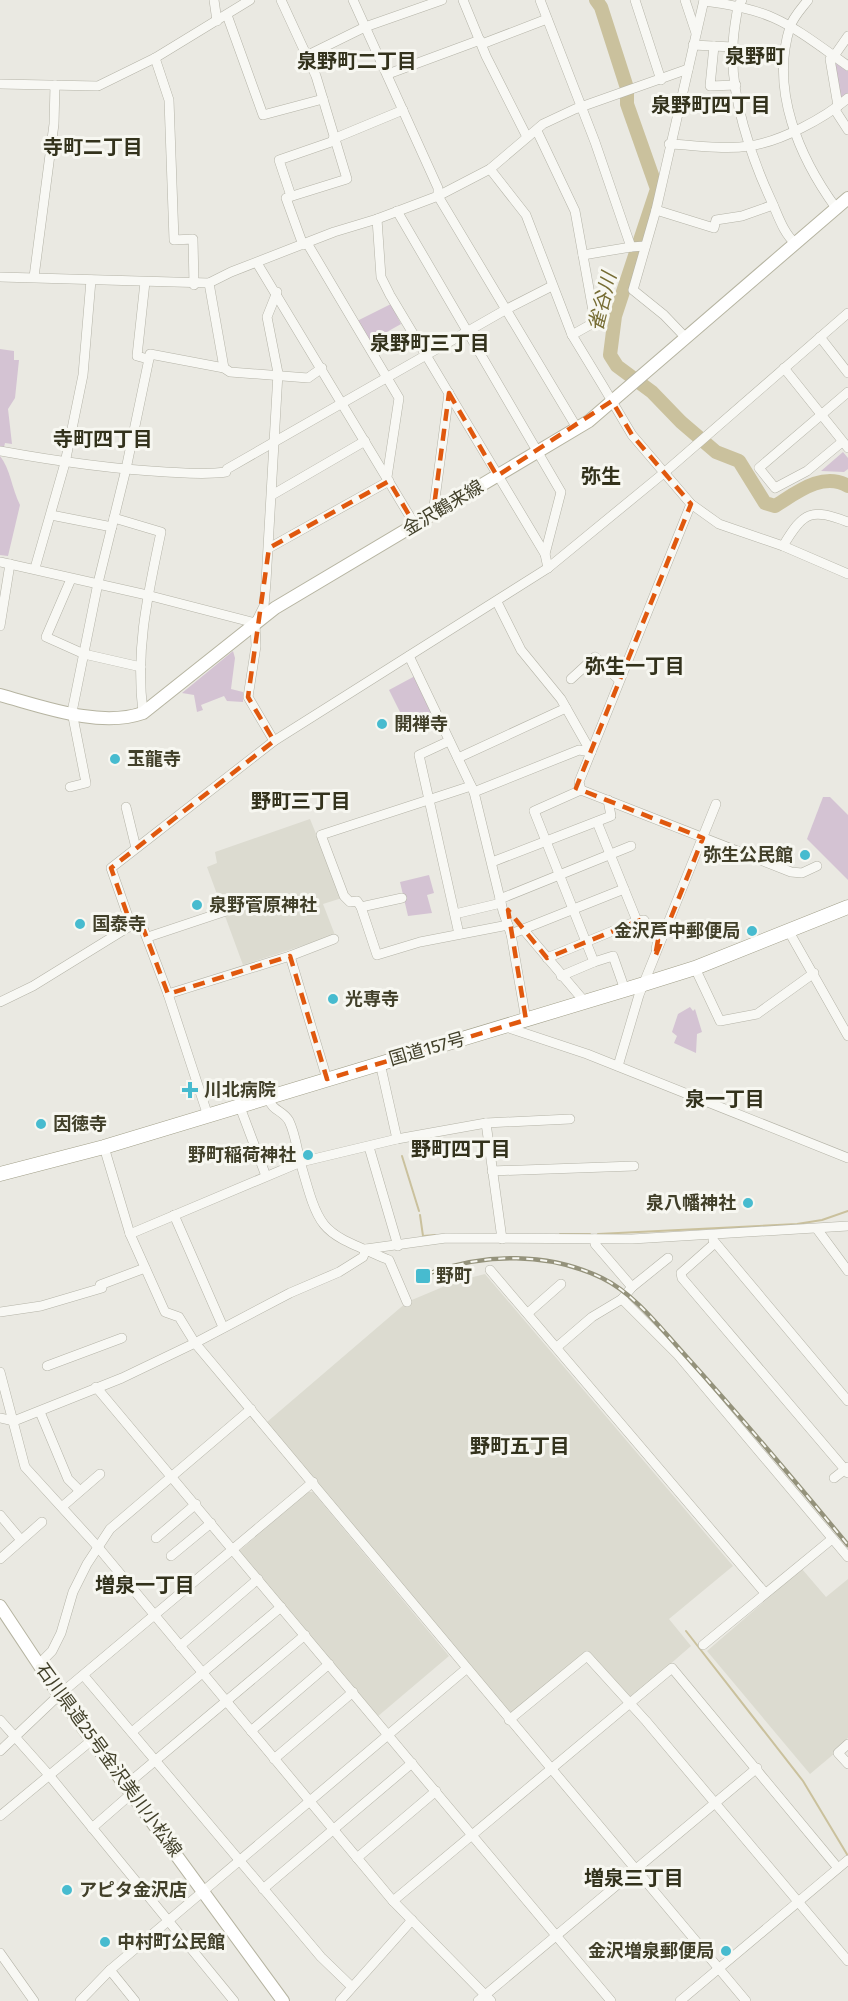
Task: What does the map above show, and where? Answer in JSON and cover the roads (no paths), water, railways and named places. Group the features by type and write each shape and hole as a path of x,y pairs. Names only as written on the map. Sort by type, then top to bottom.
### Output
{"highway":[{"name":"国道157号","path":"0,1174 104,1147 240,1107 695,968 848,907"}],"main road":[{"name":"金沢鶴来線","path":"0,695 101,719 123,719 143,713 223,645 274,608 577,428 612,401 848,198"},
{"name":"石川県道25号金沢美川小松線","path":"0,1605 59,1695 283,2001"}],"street":[{"path":"214,0 217,21"},
{"path":"0,84 98,86 154,58 250,0"},
{"path":"281,0 323,99 346,179 286,198 305,244 399,398 388,479"},
{"path":"353,0 438,188 438,196 577,428"},
{"path":"306,56 365,27 442,0"},
{"path":"463,0 527,137"},
{"path":"540,0 581,109 638,246"},
{"path":"635,0 661,80"},
{"path":"685,0 696,33"},
{"path":"808,0 791,24 782,67 793,131 836,208"},
{"path":"686,338 664,315 633,290 638,246 656,210 669,144 704,1 740,3 791,24 848,66"},
{"path":"740,3 733,47 736,85 749,146 773,205 789,238 796,244"},
{"path":"227,15 263,115 323,99"},
{"path":"388,74 547,19"},
{"path":"848,36 834,56 830,58 836,108 848,130"},
{"path":"693,45 733,47"},
{"path":"714,46 710,86 736,85"},
{"path":"154,58 169,100 174,240 193,239 194,285"},
{"path":"0,277 194,285 209,283 305,244 438,196 489,169 527,137 557,117 688,69"},
{"path":"34,277 54,124 55,85"},
{"path":"669,144 749,146 793,131 836,108 848,98"},
{"path":"291,196 279,160 334,140 403,110"},
{"path":"537,131 575,211 595,322 572,335"},
{"path":"489,169 526,215 572,335 632,435 691,504 719,524 783,546 848,574"},
{"path":"656,210 714,228 716,220 742,216 773,205"},
{"path":"397,211 561,492 545,554"},
{"path":"377,219 381,277 545,554 548,568"},
{"path":"583,255 638,246"},
{"path":"257,263 277,292 415,525"},
{"path":"35,568 65,463 83,375 91,280"},
{"path":"145,282 136,356 148,359"},
{"path":"209,283 224,368"},
{"path":"0,451 65,463 126,469 208,475 226,471 387,376 552,286"},
{"path":"274,741 248,697 256,646 255,623 264,606 272,495 277,375 267,317 277,292"},
{"path":"131,925 111,868 274,741 548,568 665,472 820,337 847,317"},
{"path":"820,337 848,374"},
{"path":"70,786 86,783 72,712 98,584 126,469 150,354 224,368 230,372 308,378 322,368"},
{"path":"784,368 822,417 845,445 807,471 775,488 759,468 822,417 848,392"},
{"path":"433,514 449,393"},
{"path":"272,495 365,441"},
{"path":"268,548 388,479"},
{"path":"581,790 579,782 618,679 691,504"},
{"path":"783,546 795,526 807,517 822,512 848,522"},
{"path":"51,515 161,532 140,638 140,686 143,713"},
{"path":"0,626 5,563 35,568 71,579 147,595 255,623"},
{"path":"71,579 46,637 84,654 141,667"},
{"path":"497,602 521,650 566,708 591,752"},
{"path":"409,656 472,789 500,901 510,929 526,1020"},
{"path":"571,679 595,657 618,679"},
{"path":"458,758 566,708"},
{"path":"449,741 419,755 459,934"},
{"path":"591,752 579,750 472,789 429,799 321,835 344,896 350,902 357,901 361,908 377,955 459,934 523,929 624,889"},
{"path":"594,962 534,811 581,790 791,872 802,873 817,866"},
{"path":"492,862 611,816 608,800"},
{"path":"618,1066 644,984 716,804"},
{"path":"126,807 136,848"},
{"path":"597,822 637,921"},
{"path":"455,914 500,901 631,846"},
{"path":"361,908 402,898"},
{"path":"148,937 226,911"},
{"path":"0,1002 33,986 140,920 168,994 208,1116"},
{"path":"547,958 644,920 658,940 655,957"},
{"path":"523,929 584,1001"},
{"path":"789,930 848,1036"},
{"path":"168,994 290,956 334,939"},
{"path":"290,956 327,1079"},
{"path":"561,976 613,956 625,990"},
{"path":"695,968 720,1021 757,1014 814,973"},
{"path":"506,1027 618,1066 848,1158"},
{"path":"380,1063 398,1139"},
{"path":"268,1098 272,1107 288,1120 318,1218 330,1232 346,1242 389,1260 407,1302"},
{"path":"240,1107 266,1176"},
{"path":"130,1234 301,1162 398,1139 486,1123 570,1119"},
{"path":"486,1123 502,1239"},
{"path":"104,1147 130,1234 165,1312 179,1317 195,1343 746,2001"},
{"path":"369,1147 398,1246"},
{"path":"492,1171 634,1166"},
{"path":"174,1215 224,1327"},
{"path":"366,1249 446,1238 713,1239 848,1226"},
{"path":"817,1229 848,1271"},
{"path":"596,1239 595,1244 632,1287"},
{"path":"713,1239 848,1401"},
{"path":"713,1239 681,1273 682,1278 847,1470 834,1478"},
{"path":"0,1418 14,1421 123,1378 290,1293 339,1272 363,1257 366,1249"},
{"path":"557,1347 592,1317 622,1299 632,1287 668,1258"},
{"path":"0,1312 41,1306 101,1286 145,1268"},
{"path":"490,1270 765,1593"},
{"path":"528,1313 561,1284"},
{"path":"622,1299 678,1355 848,1557"},
{"path":"47,1366 123,1338"},
{"path":"0,1372 14,1421 19,1452 25,1467 98,1546 393,1901 485,1999 556,1936 757,1768"},
{"path":"96,1387 611,2001"},
{"path":"39,1664 52,1651 61,1633 73,1592 110,1529 251,1409"},
{"path":"40,1412 68,1479 80,1491"},
{"path":"63,1506 100,1474"},
{"path":"0,1751 15,1738 18,1731 59,1695 313,1482"},
{"path":"156,1538 195,1504"},
{"path":"0,1515 21,1540"},
{"path":"0,1559 42,1522"},
{"path":"171,1556 211,1523"},
{"path":"703,1645 832,1539"},
{"path":"180,1646 258,1579"},
{"path":"132,1732 281,1607"},
{"path":"92,1828 156,1760 305,1635"},
{"path":"509,1720 587,1656 715,1802 848,1961"},
{"path":"251,1731 329,1664"},
{"path":"393,1901 672,1668 838,1868"},
{"path":"80,2001 110,1970 466,1669"},
{"path":"84,1676 321,1957 352,1987"},
{"path":"274,1759 353,1692"},
{"path":"0,1720 49,1775 234,2001"},
{"path":"0,1816 92,1740"},
{"path":"848,1744 838,1753 848,1764"},
{"path":"263,1889 412,1763"},
{"path":"357,1858 436,1791"},
{"path":"680,2001 848,1860"},
{"path":"340,2001 412,1920"},
{"path":"0,1953 34,2001"},
{"path":"110,1970 135,2001"}],"waterway":[{"name":"雀谷川","path":"596,0 601,7 627,88 627,104 657,189 615,316 610,355 617,366 652,392 681,422 716,452 739,461 765,503 775,506 819,482 839,482 848,486"},
{"path":"402,1156 419,1211"},
{"path":"598,1234 797,1224 822,1220 848,1211"},
{"path":"420,1215 423,1236 435,1235"},
{"path":"560,1234 590,1234"},
{"path":"686,1631 803,1781 848,1856"}],"railway":[{"path":"430,1273 472,1262 516,1258 560,1263 602,1278 614,1285 626,1293 657,1323 848,1545"}],"place":[{"name":"開禅寺","path":"382,724"},
{"name":"玉龍寺","path":"115,759"},
{"name":"弥生公民館","path":"805,855"},
{"name":"泉野菅原神社","path":"197,905"},
{"name":"国泰寺","path":"80,924"},
{"name":"金沢芦中郵便局","path":"752,931"},
{"name":"光専寺","path":"333,999"},
{"name":"川北病院","path":"190,1090"},
{"name":"因徳寺","path":"41,1124"},
{"name":"野町稲荷神社","path":"308,1155"},
{"name":"泉八幡神社","path":"748,1203"},
{"name":"野町","path":"423,1276"},
{"name":"アピタ金沢店","path":"67,1890"},
{"name":"中村町公民館","path":"105,1942"},
{"name":"金沢増泉郵便局","path":"726,1951"}],"district":[{"name":"泉野町","path":"755,56"},
{"name":"泉野町二丁目","path":"357,61"},
{"name":"泉野町四丁目","path":"711,105"},
{"name":"寺町二丁目","path":"93,147"},
{"name":"泉野町三丁目","path":"430,343"},
{"name":"寺町四丁目","path":"103,439"},
{"name":"弥生","path":"601,476"},
{"name":"弥生一丁目","path":"635,666"},
{"name":"野町三丁目","path":"301,801"},
{"name":"泉一丁目","path":"725,1099"},
{"name":"野町四丁目","path":"461,1149"},
{"name":"野町五丁目","path":"520,1446"},
{"name":"増泉一丁目","path":"145,1585"},
{"name":"増泉三丁目","path":"634,1878"}]}
